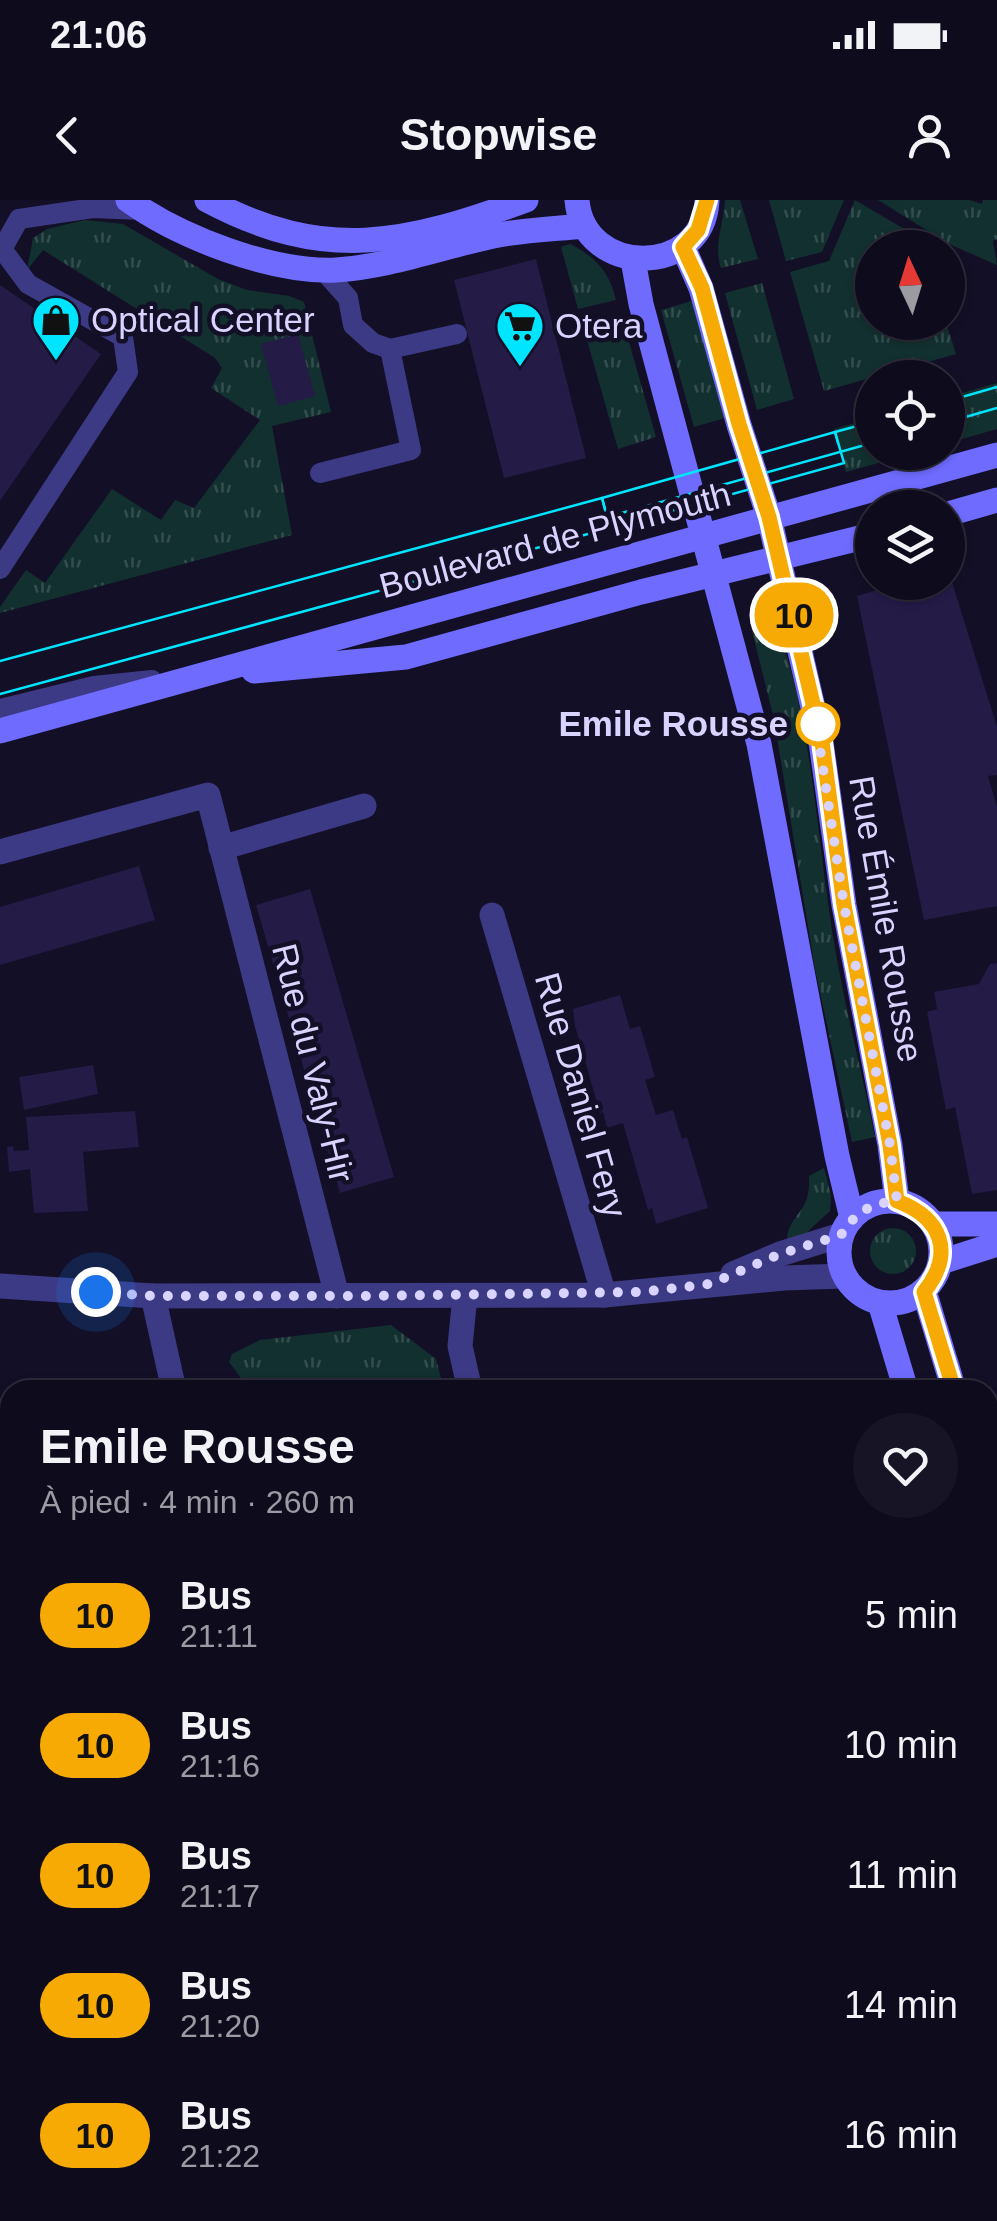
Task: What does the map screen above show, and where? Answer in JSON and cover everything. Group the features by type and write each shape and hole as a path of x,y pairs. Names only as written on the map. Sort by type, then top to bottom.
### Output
{"main road":[{"path":"215,204 298,237 334,242 422,233 526,200"},
{"path":"577,200 584,226 596,242 614,254 634,260 660,258 683,247 698,230 708,200"},
{"path":"136,205 220,247 296,268 337,270 498,235 584,226"},
{"name":"Rue Émile Rousse","path":"683,247 702,288 769,517 822,742 844,905 897,1201"},
{"path":"634,260 641,304 759,744 836,1156 846,1227 838,1256 844,1276 859,1294 880,1303 903,1302 924,1292 934,1278 941,1262 940,1242 933,1224 917,1209 897,1201 872,1204 846,1227"},
{"name":"Boulevard de Plymouth","path":"0,731 997,455"},
{"path":"965,509 997,500"},
{"name":"Boulevard de Plymouth","path":"189,676 406,657 855,539"},
{"path":"933,1224 997,1224"},
{"path":"941,1262 997,1244"},
{"path":"924,1292 951,1380"},
{"path":"880,1303 903,1380"}],"street":[{"name":"Rue du Valy-Hir","path":"0,852 208,796 337,1296"},
{"path":"222,848 364,806"},
{"name":"Rue Daniel Fery","path":"492,915 604,1295"},
{"path":"710,1284 846,1227"},
{"path":"0,1286 153,1296 604,1295 844,1276"},
{"path":"153,1296 172,1380"},
{"path":"465,1296 460,1346 468,1380"}],"lane":[{"path":"0,569 128,372 124,337 28,284 2,249 19,218 136,205"},
{"path":"348,298 369,264"},
{"path":"322,269 348,298 352,326 373,344 390,349 457,334"},
{"path":"320,473 411,450 390,349"},
{"path":"0,709 94,686 189,676"}],"green space":[{"path":"725,200 740,200 758,259 721,268 718,242"},
{"path":"769,200 844,200 822,252 786,261"},
{"path":"855,200 906,230 855,230 855,340 951,340 956,354 935,360 855,360 855,382 824,391 790,272 829,261"},
{"path":"878,200 969,200 982,204 983,200 997,200 997,239 993,241 997,265 965,251 965,230 926,230"},
{"path":"85,220 123,224 218,279 247,290 304,302 331,412 272,426 292,535 0,613 0,607 26,570 45,583 112,489 161,520 175,500 194,508 260,420 211,388 222,368 215,358 43,250 27,270 33,238 47,229"},
{"path":"570,244 600,266 616,300 578,309 561,247"},
{"path":"762,283 794,399 757,410 725,293"},
{"path":"692,301 725,418 694,427 661,310"},
{"path":"623,321 656,437 618,449 585,333"},
{"path":"997,383 997,429 965,438 965,392"},
{"path":"855,423 855,469 846,472 834,429"},
{"path":"776,623 804,730 833,938 875,1137 852,1142 815,969 774,719 752,631"},
{"path":"824,1168 831,1195 830,1211 805,1234 787,1239 807,1198 809,1176"},
{"path":"893,1228 909,1235 916,1251 909,1267 893,1274 877,1267 870,1251 877,1235"},
{"path":"391,1325 436,1359 441,1380 242,1380 229,1362 232,1354 260,1340"}],"building":[{"name":"Otera","path":"536,259 586,458 504,478 454,280"},
{"path":"0,285 101,354 0,501"},
{"path":"298,334 315,396 278,406 261,344"},
{"path":"858,600 958,600 997,727 997,775 988,776 997,807 997,906 924,920"},
{"path":"139,866 155,920 0,965 0,907"},
{"path":"310,889 394,1177 340,1193 256,905"},
{"path":"997,963 997,1190 972,1194 955,1107 946,1110 927,1012 937,1009 934,992 979,984 990,964"},
{"path":"620,995 630,1029 640,1026 655,1077 645,1080 656,1115 673,1110 682,1139 687,1137 708,1208 656,1224 652,1208 648,1210 623,1123 607,1128 603,1112 600,1113 575,1026 573,1009"},
{"path":"93,1065 98,1094 24,1110 19,1077"},
{"path":"135,1111 139,1147 83,1152 88,1211 34,1213 30,1169 9,1172 7,1147 13,1146 14,1151 29,1150 26,1117"}],"tram line":[{"path":"965,396 997,387"},
{"path":"965,417 997,408"},
{"path":"838,443 835,432 855,427"},
{"path":"835,432 844,463 610,528 602,498 835,432"},
{"path":"593,521 855,448"},
{"path":"0,661 602,498 610,528 0,694"}],"bus line":[{"name":"10","path":"707,200 698,230 683,247 702,288 792,606 822,742 844,905 897,1201 917,1209 933,1224 940,1242 941,1262 924,1292 951,1380"}],"place":[{"name":"Optical Center","path":"56,362"},
{"name":"Otera","path":"520,368"},
{"name":"Emile Rousse","path":"818,724"}],"route":[{"path":"96,1292 153,1296 642,1292 710,1284 780,1254 841,1235 852,1218 872,1204 897,1201 814,710 818,724"}]}
